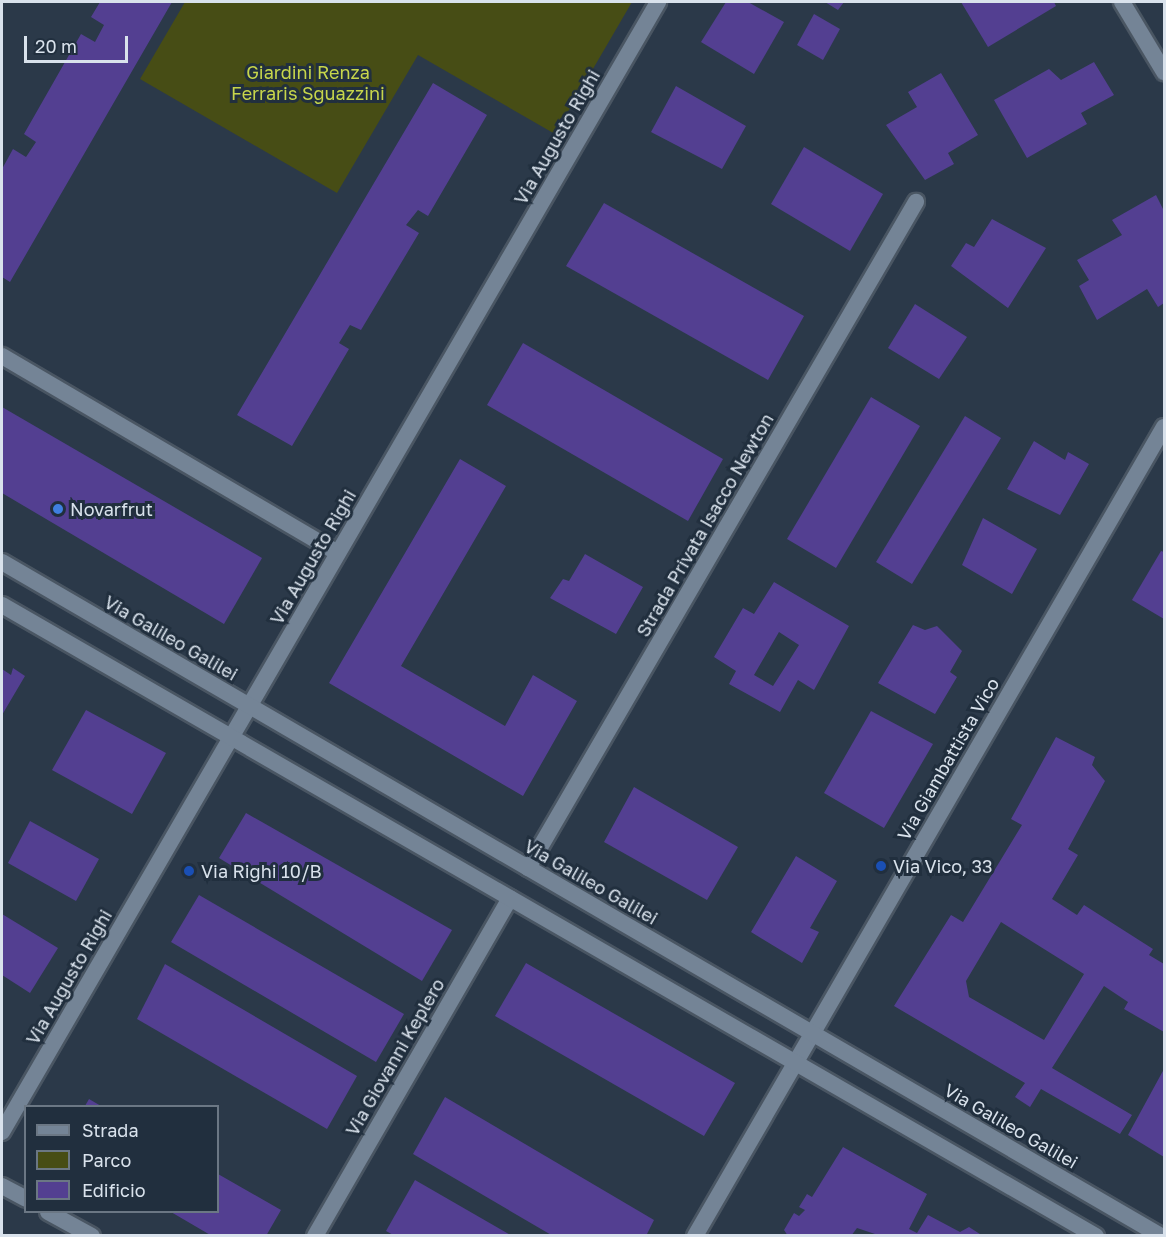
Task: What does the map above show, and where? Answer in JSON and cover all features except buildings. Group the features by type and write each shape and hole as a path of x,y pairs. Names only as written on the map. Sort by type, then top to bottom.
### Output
{"street":[{"name":"Via Augusto Righi","path":"2,1132 658,2"},
{"path":"1122,2 1164,72"},
{"name":"Strada Privata Isacco Newton","path":"528,868 916,202"},
{"path":"2,356 338,553"},
{"name":"Via Giambattista Vico","path":"695,1236 1164,427"},
{"name":"Via Galileo Galilei","path":"2,562 1161,1236"},
{"path":"2,605 1096,1236"},
{"name":"Via Giovanni Keplero","path":"315,1236 510,898"},
{"path":"2,1186 24,1198"},
{"path":"50,1213 92,1236"}],"green space":[{"name":"Giardini Renza Ferraris Sguazzini","path":"185,2 632,2 555,134 418,55 337,193 140,79"}],"place":[{"name":"Novarfrut","path":"58,509"},
{"name":"Via Vico, 33","path":"881,866"},
{"name":"Via Righi 10/B","path":"189,871"}]}
